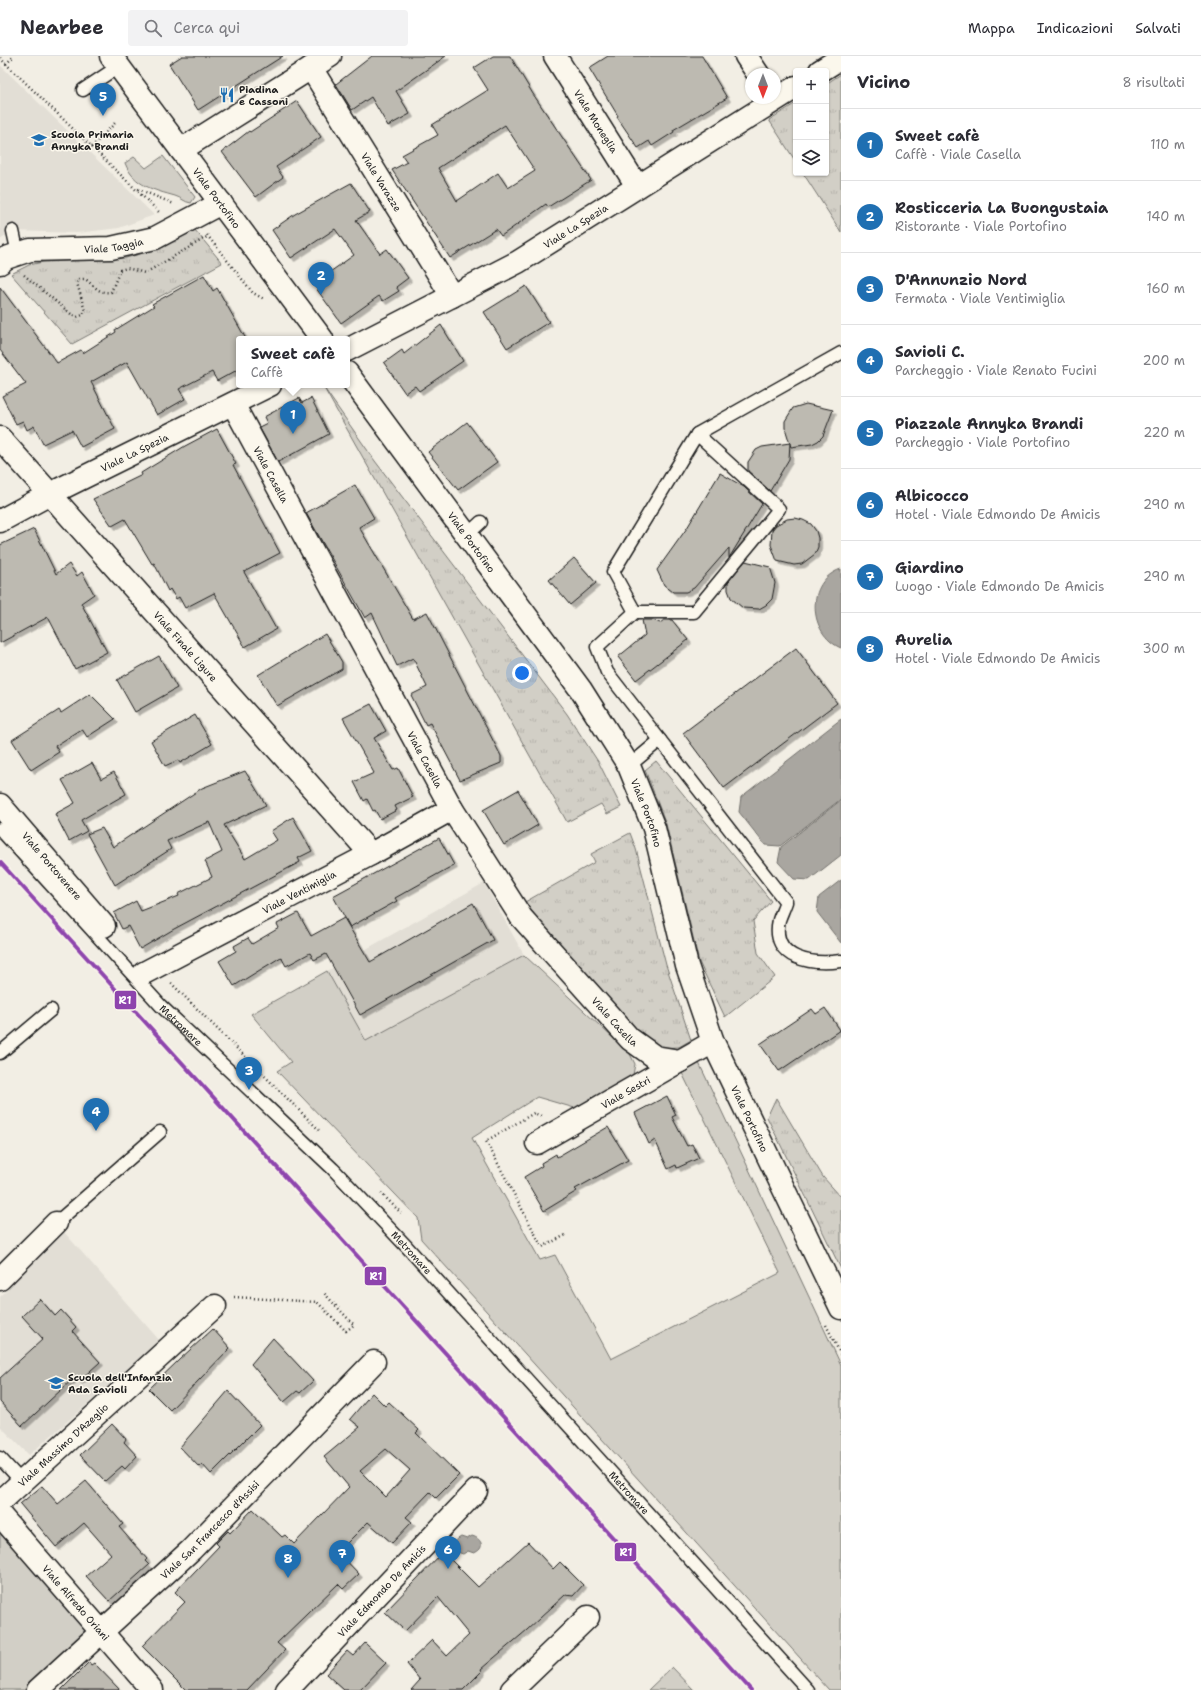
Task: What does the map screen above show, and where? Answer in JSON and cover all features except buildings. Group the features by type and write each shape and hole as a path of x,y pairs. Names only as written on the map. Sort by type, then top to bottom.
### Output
{"street":[{"path":"181,150 330,56"},
{"name":"Viale Moneglia","path":"554,56 637,186"},
{"path":"746,56 754,68"},
{"path":"825,68 841,58"},
{"name":"Viale Portofino","path":"115,61 320,336"},
{"name":"Viale Varazze","path":"311,68 452,296"},
{"name":"Viale La Spezia","path":"781,95 793,89"},
{"name":"Viale La Spezia","path":"350,348 518,262 637,186 740,130 769,104"},
{"name":"Viale Taggia","path":"8,258 30,250 110,248 155,238 221,202"},
{"name":"Viale Portofino","path":"350,376 404,438 474,528 581,690 629,766 654,828 687,966 713,1042 833,1314"},
{"name":"Viale La Spezia","path":"0,521 50,494 264,388"},
{"name":"Viale Casella","path":"233,404 452,809 521,917 630,1039 655,1058 680,1061"},
{"name":"Viale Finale Ligure","path":"0,438 371,854"},
{"name":"Viale Portovenere","path":"0,805 104,926"},
{"name":"Viale Ventimiglia","path":"149,970 371,854 452,809"},
{"name":"Viale Sestri","path":"537,1143 713,1042"},
{"path":"0,1280 56,1224"},
{"name":"Viale Massimo D'Azeglio","path":"0,1502 215,1306"},
{"name":"Viale San Francesco d'Assisi","path":"38,1690 191,1550 374,1362"},
{"name":"Viale Edmondo De Amicis","path":"287,1690 476,1491"},
{"name":"Viale Alfredo Oriani","path":"0,1515 152,1690"},
{"path":"512,1690 588,1617"}],"lane":[{"path":"83,90 115,61"},
{"path":"8,258 13,231"},
{"path":"635,612 613,572 698,434 841,353"},
{"path":"698,434 779,509 694,612 635,612 597,647 607,672 786,902 779,921 780,941 790,954 805,961 824,963 841,961"},
{"path":"629,766 660,740"},
{"name":"Metromare","path":"0,829 161,1006 333,1169 407,1247 808,1690"},
{"path":"0,1053 51,1010"},
{"path":"56,1224 160,1132"},
{"path":"0,1458 22,1482"}],"path":[{"path":"6,64 14,56"},
{"path":"0,58 136,188 174,229"},
{"path":"92,147 114,123"},
{"path":"136,188 161,200 184,206 253,294 265,299 269,305"},
{"path":"8,258 18,271 71,314 77,317 83,315 86,310 77,283 79,279 86,279 98,291 105,293 110,292 120,270 127,268 145,273 213,233"},
{"path":"149,970 283,1094"},
{"path":"565,1127 534,1113 486,1141 542,1247 566,1235"},
{"path":"215,1306 227,1296 317,1302 346,1331 354,1324 323,1292"},
{"path":"833,1314 841,1356"}],"shaded area":[{"name":"Scuola Primaria Annyka Brandi","path":"0,65 154,215 119,228 77,233 13,231 0,240"},
{"path":"841,569 841,648 830,641 822,631 817,620 815,608 816,596 821,584 829,575"},
{"path":"841,719 841,799 780,846 765,845 739,812 741,797"},
{"path":"841,800 841,855 809,880 794,879 778,862 781,847"},
{"path":"841,880 841,943 817,912 819,897"},
{"path":"484,883 524,955 366,1042 327,971"},
{"name":"Scuola dell'Infanzia Ada Savioli","path":"64,1232 160,1341 29,1455 0,1426 0,1297"},
{"path":"472,1536 476,1537 481,1544 478,1551 474,1553 468,1551 463,1554 459,1553 455,1549 454,1544 458,1539 461,1537 467,1539"}],"green space":[{"path":"841,74 841,232 805,176 829,176 829,82"},
{"path":"793,105 793,157 769,120"},
{"path":"163,156 195,197 191,203 152,189 139,182 129,171 125,163 134,157 146,168"},
{"path":"195,230 222,263 72,344 11,274 29,265 43,262 126,258 163,247"},
{"path":"324,388 375,461 567,714 599,763 621,807 607,814 601,804 567,822"},
{"path":"656,761 771,901 753,921 758,953 775,977 725,1017 699,962 666,824 645,770"},
{"path":"630,833 636,849 666,965 691,1040 679,1047 658,1048 636,1032 552,938 525,902 595,862 591,854"},
{"path":"524,955 630,1054 635,1064 633,1075 578,1109 537,1097 472,1138 540,1260 555,1255 611,1359 780,1273 682,1073 699,1063 841,1365 841,1690 829,1690 421,1239 418,1218 277,1071 291,1062 251,1014 327,971 366,1041"},
{"path":"776,1098 823,1177 841,1197 841,1269 767,1117"},
{"path":"0,1533 87,1632 24,1690 0,1690"},
{"path":"672,1667 694,1690 648,1690"}],"transit line":[{"name":"R1","path":"0,862 751,1690"}],"place":[{"name":"Piadina e Cassoni","path":"227,95"},
{"name":"Piazzale Annyka Brandi","path":"103,116"},
{"name":"Scuola Primaria Annyka Brandi","path":"39,140"},
{"name":"Rosticceria La Buongustaia","path":"321,295"},
{"name":"Sweet cafè","path":"293,434"},
{"name":"D'Annunzio Nord","path":"249,1090"},
{"name":"Savioli C.","path":"96,1131"},
{"name":"Scuola dell'Infanzia Ada Savioli","path":"56,1383"},
{"name":"Albicocco","path":"448,1569"},
{"name":"Giardino","path":"342,1573"},
{"name":"Aurelia","path":"288,1578"}]}
